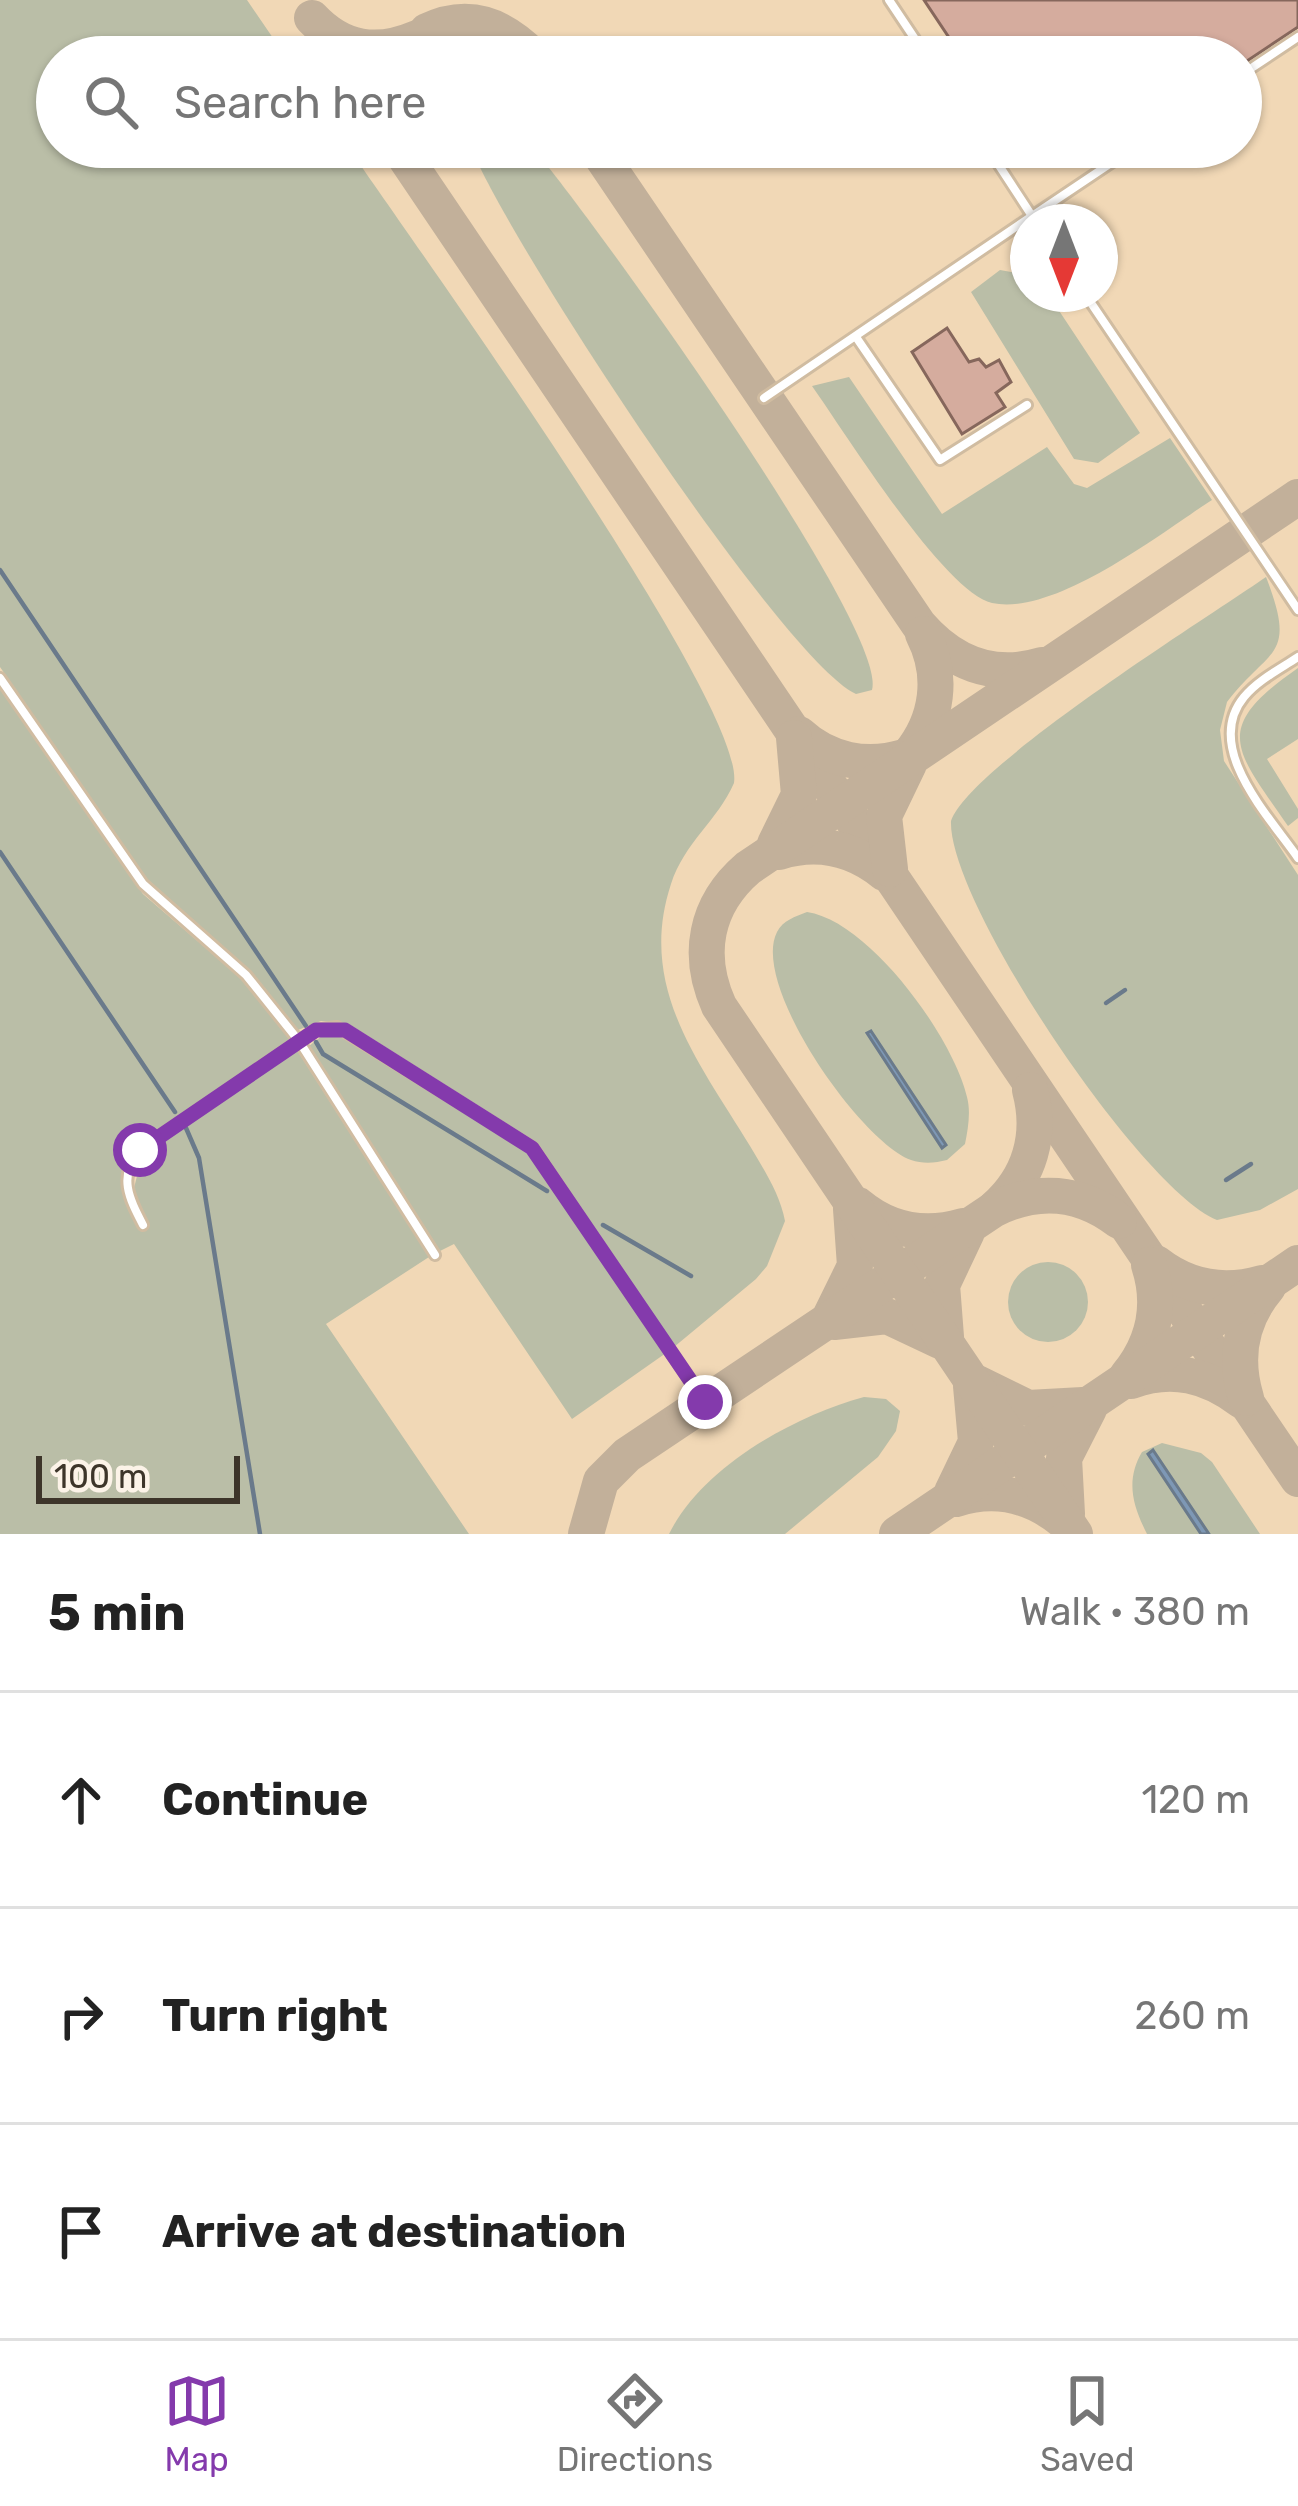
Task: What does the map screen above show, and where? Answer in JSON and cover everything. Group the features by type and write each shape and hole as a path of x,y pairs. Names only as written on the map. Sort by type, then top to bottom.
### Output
{"lane":[{"path":"889,0 913,36"},
{"path":"1262,62 1298,37"},
{"path":"1001,168 1024,204"},
{"path":"1055,204 1106,168"},
{"path":"764,398 1010,235"},
{"path":"1097,312 1298,610"},
{"path":"856,337 940,460 1027,404"},
{"path":"1298,657 1244,697 1230,740 1239,770 1298,858"},
{"path":"0,678 143,884 246,975 299,1041 434,1255"},
{"path":"1288,844 1298,838"},
{"path":"143,1225 127,1189 133,1157 322,1027 345,1030 532,1148 705,1402"}],"shaded area":[{"path":"0,0 1298,0 1298,1534 0,1534"}],"green space":[{"path":"0,0 247,0 272,36 36,36 36,168 363,168 569,470 688,663 723,737 734,783 677,869 663,921 662,957 679,1022 779,1201 785,1221 767,1266 674,1347 533,1140 349,1024 321,1021 298,1030 244,966 146,878 0,667"},
{"path":"481,168 549,168 563,186 669,331 787,508 865,652 872,690 856,694 820,664 769,607 648,441"},
{"path":"1000,270 1010,272 1010,312 1060,312 1140,433 1098,463 1074,459 971,292"},
{"path":"849,377 942,514 1047,447 1074,484 1087,488 1170,438 1212,500 1076,585 1018,604 992,603 948,571 922,541 812,386"},
{"path":"1266,577 1279,638 1266,660 1227,702 1220,730 1224,761 1298,875 1298,1189 1260,1210 1217,1220 1184,1198 1143,1157 1055,1040 981,914 958,860 951,821 968,796 1043,730"},
{"path":"1298,668 1298,739 1267,759 1298,809 1298,818 1288,826 1255,777 1240,741 1242,724 1252,708"},
{"path":"0,689 143,894 244,981 292,1042 133,1148 123,1180 126,1199 141,1229 149,1225 133,1192 142,1156 297,1050 429,1257 326,1324 469,1534 0,1534"},
{"path":"807,912 831,920 881,959 927,1014 945,1044 959,1072 969,1115 965,1144 947,1160 911,1160 890,1147 840,1094 794,1023 773,956 780,928"},
{"path":"327,1032 350,1038 525,1149 666,1353 572,1419 454,1244 440,1251 309,1046"},
{"path":"1048,1262 1076,1274 1088,1302 1076,1330 1048,1342 1020,1330 1008,1302 1020,1274"},
{"path":"864,1397 886,1399 900,1411 896,1431 878,1457 785,1534 669,1534 704,1487 753,1447 809,1417"},
{"path":"1162,1443 1201,1453 1212,1462 1260,1534 1209,1534 1153,1451 1148,1455 1201,1534 1147,1534 1132,1483 1142,1452"}],"water":[{"path":"871,1031 946,1145 942,1148 867,1033"},
{"path":"1153,1450 1209,1534 1201,1534 1148,1454"}],"building":[{"path":"924,0 1298,0 1298,27 1262,51 1262,36 948,36"},
{"path":"947,328 969,362 979,359 986,367 999,360 1011,382 996,393 1005,407 962,434 912,352"}],"waterway":[{"path":"0,570 306,1026"},
{"path":"0,852 175,1112"},
{"path":"1106,1003 1125,990"},
{"path":"316,1042 323,1054 547,1191"},
{"path":"186,1128 199,1158 260,1534"},
{"path":"1226,1180 1251,1164"},
{"path":"603,1225 691,1276"}],"taxiway":[{"path":"312,18 334,36"},
{"path":"427,31 471,22 509,36"},
{"path":"412,168 1298,1479"},
{"path":"609,168 919,625 945,649 974,665 1007,670 1042,665"},
{"path":"1075,1534 719,1006 708,968 709,932 722,898 748,868 1298,497"},
{"path":"909,755 926,727 935,697 934,665 923,634"},
{"path":"799,734 822,751 848,760 904,757"},
{"path":"775,844 799,795 794,738"},
{"path":"890,869 884,816 909,764"},
{"path":"779,852 834,849 860,857 884,873"},
{"path":"995,1208 1017,1183 1030,1154 1035,1123 1030,1090"},
{"path":"586,1534 601,1481 627,1455 993,1210 1025,1198 1058,1196 1089,1204 1119,1221"},
{"path":"858,1205 908,1229 963,1226"},
{"path":"831,1315 855,1266 851,1209"},
{"path":"946,1337 942,1285 967,1232"},
{"path":"1156,1263 1207,1286 1262,1283"},
{"path":"897,1534 1298,1263"},
{"path":"1127,1376 1144,1350 1153,1323 1155,1295 1149,1265"},
{"path":"1246,1398 1240,1368 1242,1340 1251,1313 1268,1287"},
{"path":"834,1322 887,1316 940,1341"},
{"path":"1131,1381 1161,1374 1189,1376 1242,1401"},
{"path":"977,1383 1028,1408 1083,1405"},
{"path":"952,1492 976,1442 971,1386"},
{"path":"1067,1514 1064,1458 1089,1409"},
{"path":"956,1499 1012,1496 1038,1504 1062,1520"}],"route":[{"path":"140,1150 316,1030 345,1030 532,1148 705,1402"}]}
